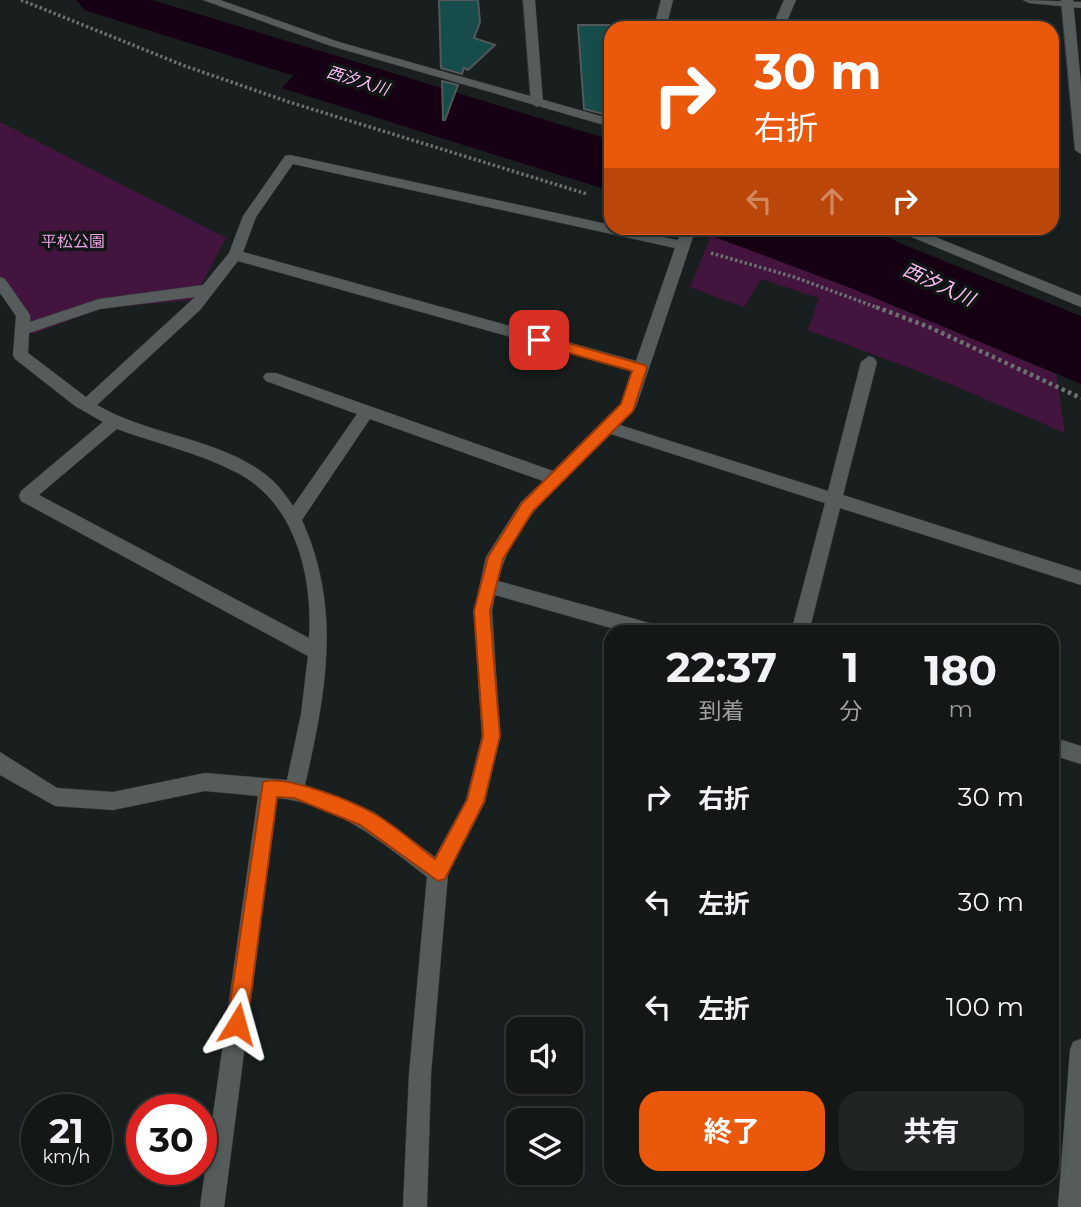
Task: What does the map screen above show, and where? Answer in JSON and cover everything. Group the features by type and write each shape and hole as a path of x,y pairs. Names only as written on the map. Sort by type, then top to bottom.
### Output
{"street":[{"path":"209,0 335,44 604,121"},
{"path":"529,0 537,103"},
{"path":"662,21 667,0"},
{"path":"781,21 790,0"},
{"path":"1029,0 1081,5"},
{"path":"1067,2 1081,150"},
{"path":"87,405 195,306 234,255 250,216 290,159 604,220"},
{"path":"919,235 1081,302"},
{"path":"415,1207 420,1074 438,872 475,802 491,736 482,611 495,557 527,507 628,407 685,236"},
{"path":"234,255 640,368"},
{"path":"0,282 23,315 20,355 87,405 116,421 233,465 267,485 294,518 317,580 318,652 311,719 294,790"},
{"path":"22,330 99,304 206,290"},
{"path":"802,625 869,362"},
{"path":"271,377 556,479"},
{"path":"294,518 367,411"},
{"path":"116,421 27,496 318,652"},
{"path":"608,427 1081,578"},
{"path":"489,586 628,625"},
{"path":"1059,748 1081,755"},
{"path":"0,761 5,768 55,797 113,801 205,782 294,790 367,819 438,872"},
{"path":"212,1207 269,788"},
{"path":"1070,1207 1081,1050"}],"path":[{"path":"21,0 185,65 289,102 598,198"},
{"path":"685,236 929,327 1081,398"}],"green space":[{"name":"平松公園","path":"0,122 226,238 193,300 103,308 33,334 21,304 0,278"},
{"path":"711,235 856,290 1056,374 1065,433 936,378 808,330 819,298 761,279 744,307 690,287"}],"water":[{"path":"317,50 604,138 604,189 282,88"},
{"path":"710,235 883,235 1081,316 1081,384 856,290"}],"building":[{"path":"439,0 478,0 480,22 474,38 495,45 468,70 464,68 462,74 441,68"},
{"path":"578,25 604,25 604,114 584,109"},
{"path":"442,81 458,85 445,120 443,120"}],"waterway":[{"name":"西汐入川","path":"101,0 403,93"}],"route":[{"path":"237,1024 269,788 294,790 367,819 438,872 475,802 491,736 482,611 495,557 527,507 628,407 640,368 539,340"}]}
